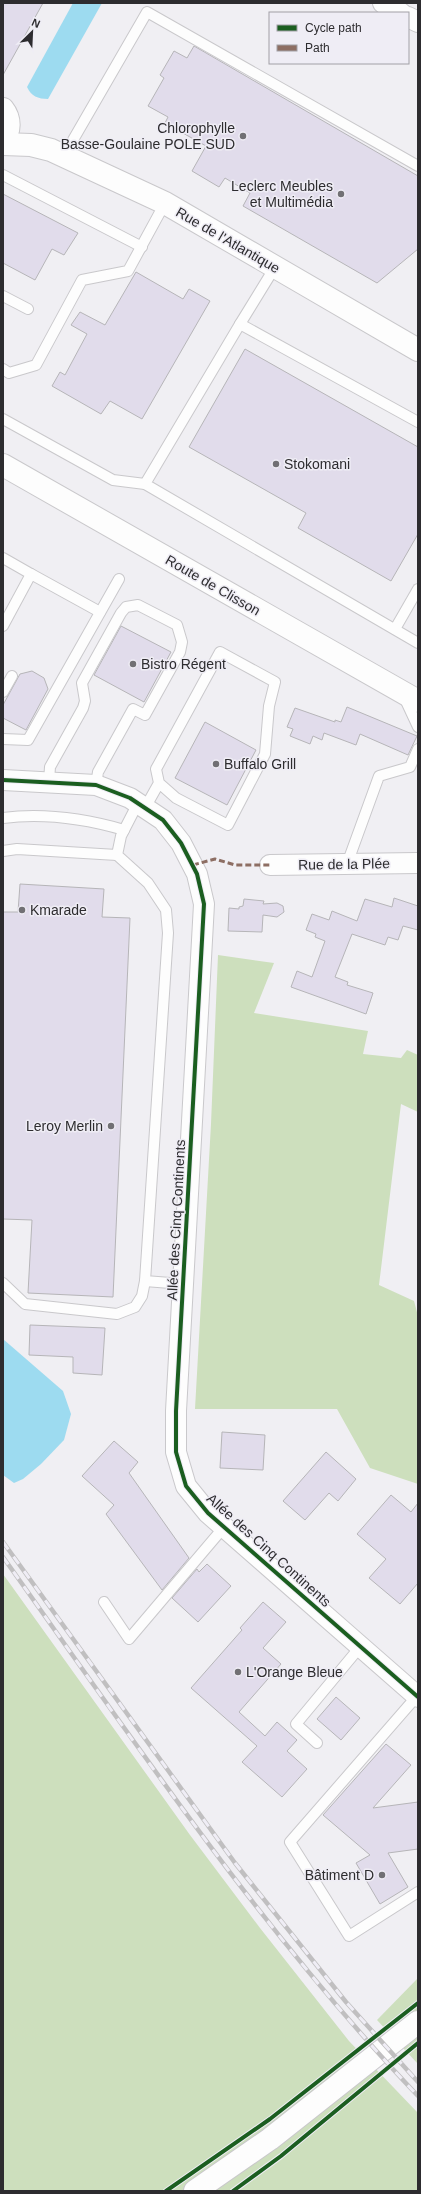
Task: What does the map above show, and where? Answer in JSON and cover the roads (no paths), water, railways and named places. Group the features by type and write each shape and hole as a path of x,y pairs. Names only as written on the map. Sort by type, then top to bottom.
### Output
{"main road":[{"name":"Rue de l'Atlantique","path":"4,130 31,145 51,150 70,158 165,203 418,350"},
{"name":"Route de Clisson","path":"5,467 410,696"},
{"path":"195,2191 270,2139 418,2022"}],"street":[{"path":"382,3 399,12"},
{"path":"409,18 418,22"},
{"name":"Allée des Cinq Continents","path":"3,780 49,781 96,785 141,806 163,820 181,843 197,874 204,904 176,1411 176,1452 186,1486 208,1513 417,1697"},
{"name":"Rue de la Plée","path":"270,865 418,863"}],"lane":[{"path":"70,158 73,140 147,12 418,166"},
{"path":"3,174 142,247"},
{"path":"3,369 9,372 36,365 82,280 128,271 165,203"},
{"path":"145,484 275,266"},
{"path":"3,296 28,309"},
{"path":"240,324 418,422"},
{"path":"3,419 113,480 145,484 418,643"},
{"path":"3,558 100,612"},
{"path":"3,626 31,574"},
{"path":"3,739 28,740 119,579"},
{"path":"395,629 418,589"},
{"path":"49,781 50,767 83,708 85,701 82,683 121,613 126,608 138,605 177,625 182,642 180,652 145,715 134,709 98,772 96,785"},
{"path":"220,652 276,682 269,706 265,754 228,825 176,798 159,784 156,769 220,652"},
{"path":"3,692 12,676"},
{"path":"410,696 418,727"},
{"path":"347,864 379,776 410,767 418,749"},
{"path":"117,855 124,830 159,784"},
{"path":"3,818 63,819 99,823 124,830"},
{"path":"3,850 17,849 117,855 148,883 166,910 168,933 145,1281 142,1296 135,1308 117,1314 25,1304 3,1283"},
{"path":"145,1281 183,1284"},
{"path":"104,1602 129,1639 224,1527"},
{"path":"317,1744 296,1724 360,1646"},
{"path":"417,1697 290,1842 349,1936 418,1892"}],"water":[{"path":"73,3 102,3 48,99 38,98 31,93 27,87"},
{"path":"3,1339 63,1391 71,1414 64,1440 41,1464 23,1479 14,1483 3,1475"}],"railway":[{"path":"3,1542 235,1863 346,2002 418,2082"},
{"path":"3,1557 151,1765 253,1902 361,2033 418,2096"}],"place":[{"name":"Chlorophylle Basse-Goulaine POLE SUD","path":"243,136"},
{"name":"Leclerc Meubles et Multimédia","path":"341,194"},
{"name":"Stokomani","path":"276,464"},
{"name":"Bistro Régent","path":"133,664"},
{"name":"Buffalo Grill","path":"216,764"},
{"name":"Kmarade","path":"22,910"},
{"name":"Leroy Merlin","path":"111,1126"},
{"name":"L'Orange Bleue","path":"238,1672"},
{"name":"Bâtiment D","path":"382,1875"}]}
